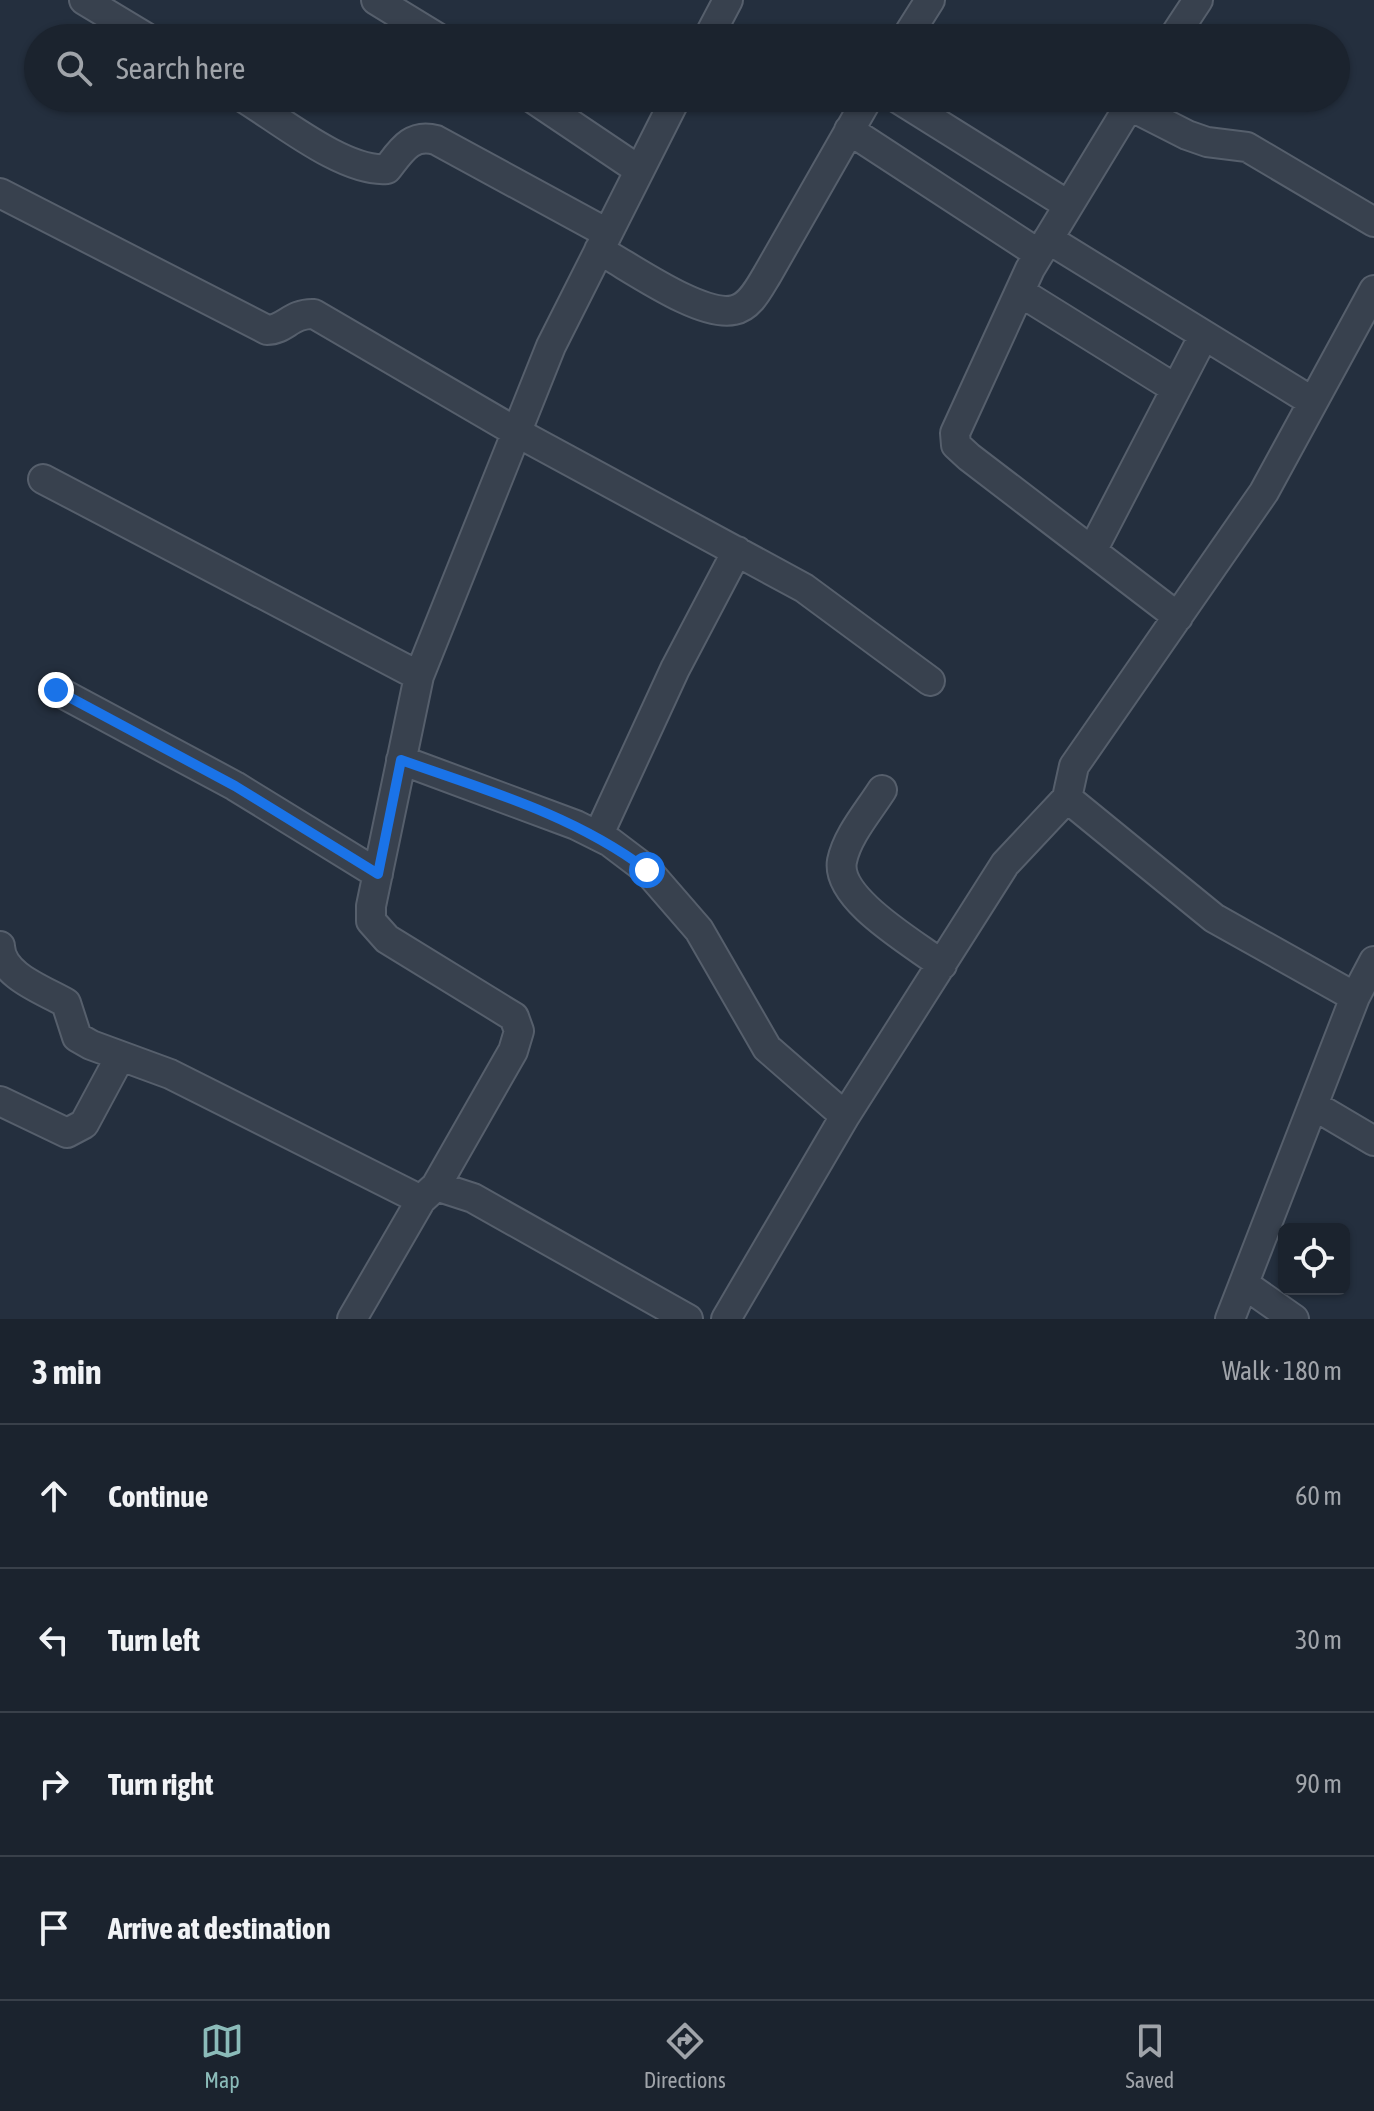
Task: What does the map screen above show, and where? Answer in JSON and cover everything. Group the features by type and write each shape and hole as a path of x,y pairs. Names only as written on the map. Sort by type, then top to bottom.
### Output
{"street":[{"path":"84,0 124,24"},
{"path":"376,0 415,24"},
{"path":"915,24 930,0"},
{"path":"1182,24 1198,0"},
{"path":"713,24 720,3"},
{"path":"267,112 341,158 372,171 387,169 407,143 423,136 436,140 603,241 694,303 722,311 736,310 752,299 860,112"},
{"path":"553,112 639,170"},
{"path":"352,1319 513,1051 519,1031 514,1017 387,939 371,921 419,676 551,346 669,112"},
{"path":"919,112 1068,205"},
{"path":"1126,112 1068,205 1020,292 959,421 956,445 1178,617"},
{"path":"1149,112 1187,135 1207,142 1247,147 1261,153 1374,222"},
{"path":"849,130 1044,246 1204,335 1313,402"},
{"path":"0,193 267,330 276,330 293,316 314,314 518,433 825,602 930,681"},
{"path":"726,1319 845,1116 1005,864 1067,798 1074,766 1264,492 1374,290"},
{"path":"1020,292 1176,389"},
{"path":"1092,551 1204,335"},
{"path":"43,479 419,676"},
{"path":"598,836 675,669 737,551"},
{"path":"56,690 235,786 378,874"},
{"path":"401,760 487,790 598,836 647,870 669,890 699,930 767,1048 845,1116"},
{"path":"882,790 846,846 841,865 846,887 857,901 942,965"},
{"path":"1067,798 1214,918 1355,997"},
{"path":"0,946 0,956 13,973 66,1003 77,1037 120,1057 170,1074 428,1193 473,1198 688,1319"},
{"path":"1230,1319 1355,997 1374,961"},
{"path":"0,1101 67,1133 84,1124 120,1057"},
{"path":"1313,1105 1374,1141"},
{"path":"1244,1284 1294,1319"}],"route":[{"path":"56,690 235,786 378,874 401,760 576,825 610,842 647,870"}]}
